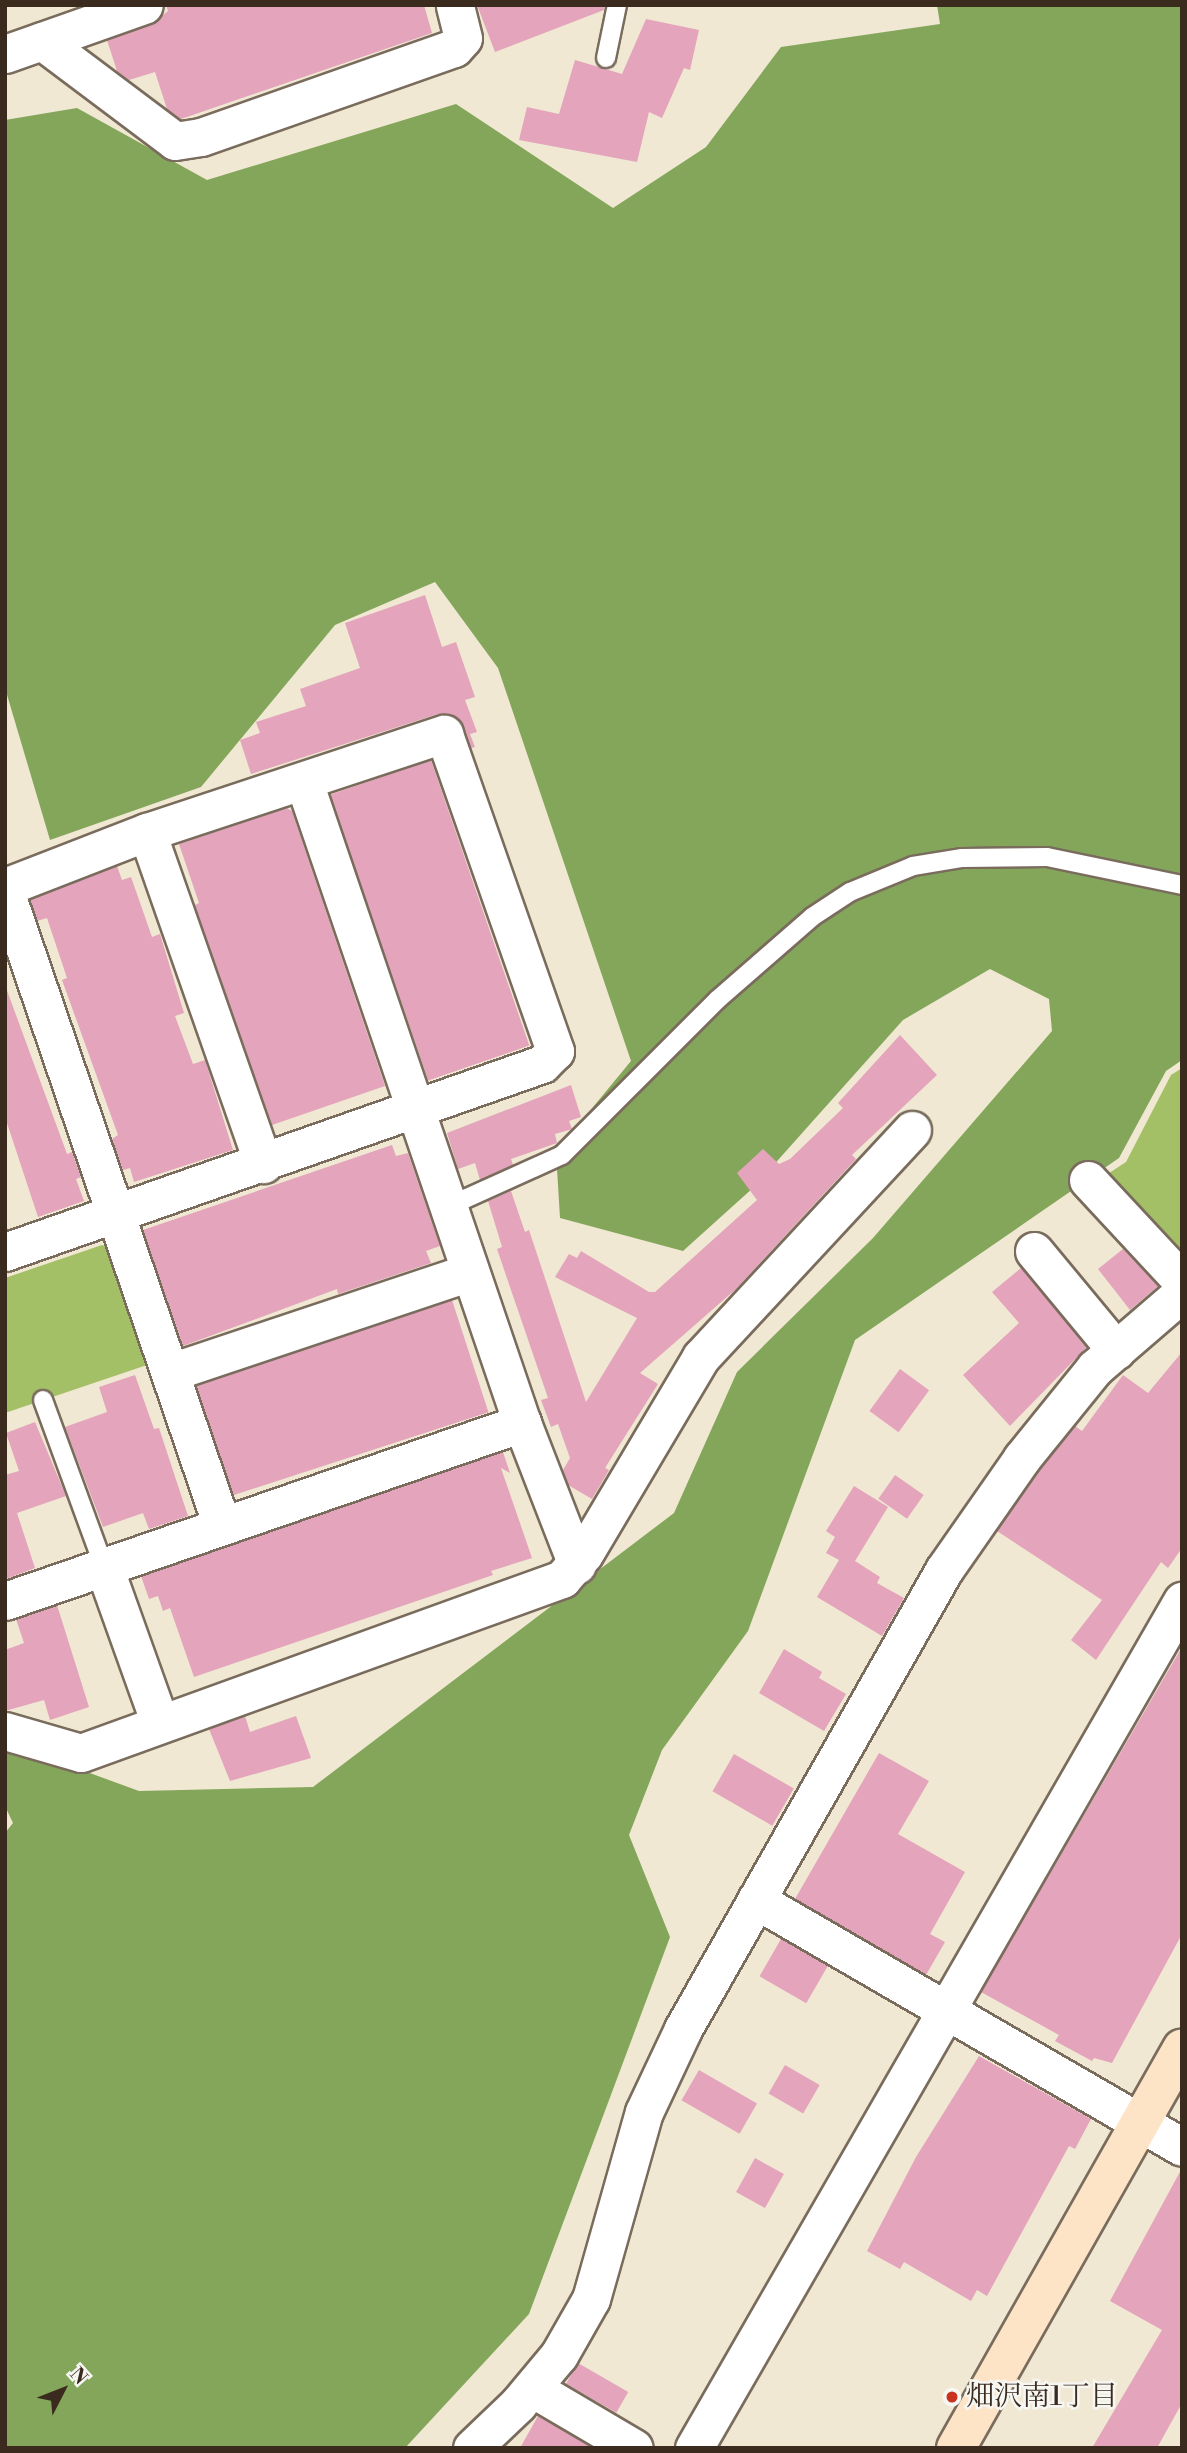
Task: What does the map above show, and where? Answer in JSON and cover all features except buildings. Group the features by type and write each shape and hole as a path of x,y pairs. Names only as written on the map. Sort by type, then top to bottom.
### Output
{"street":[{"path":"5,54 144,5"},
{"path":"42,41 175,141 454,48 463,38 456,5"},
{"path":"5,1252 116,1217 542,1064 555,1051 444,734 147,832 5,889 116,1217 222,1526"},
{"path":"304,782 522,1423 577,1565"},
{"path":"147,832 263,1164"},
{"path":"5,1731 81,1753 562,1578 577,1565 701,1357 912,1130"},
{"path":"1088,1180 1182,1281"},
{"path":"1034,1251 1116,1350"},
{"path":"170,1372 470,1272"},
{"path":"472,2448 532,2388 559,2355 592,2299 644,2112 683,2029 944,1570 1022,1458 1095,1368 1182,1293"},
{"path":"5,1601 522,1423"},
{"path":"104,1567 160,1723"},
{"path":"694,2448 1182,1601"},
{"path":"756,1900 1182,2147"},
{"path":"956,2448 1182,2048"},
{"path":"532,2388 634,2448"}],"lane":[{"path":"606,58 617,5"},
{"path":"447,1207 562,1155 717,1000 813,917 850,892 913,866 962,858 1047,857 1182,885"},
{"path":"43,1401 104,1567"}],"green space":[{"path":"937,5 1182,5 1182,1060 1166,1071 1119,1158 855,1340 748,1631 662,1750 629,1835 670,1937 529,2314 405,2448 5,2448 5,1833 13,1823 5,1806 5,1742 139,1791 313,1787 674,1513 737,1372 873,1238 1052,1031 1049,999 990,969 903,1020 754,1187 683,1251 560,1218 556,1152 631,1061 498,668 435,582 335,625 201,787 50,840 5,688 5,120 77,108 207,180 456,104 613,208 706,147 781,47 940,24"},
{"path":"1182,1068 1182,1264 1103,1177 1126,1162 1171,1075"},
{"path":"102,1245 110,1248 150,1364 5,1413 5,1278"}],"place":[{"name":"畑沢南1丁目","path":"952,2397"}]}
